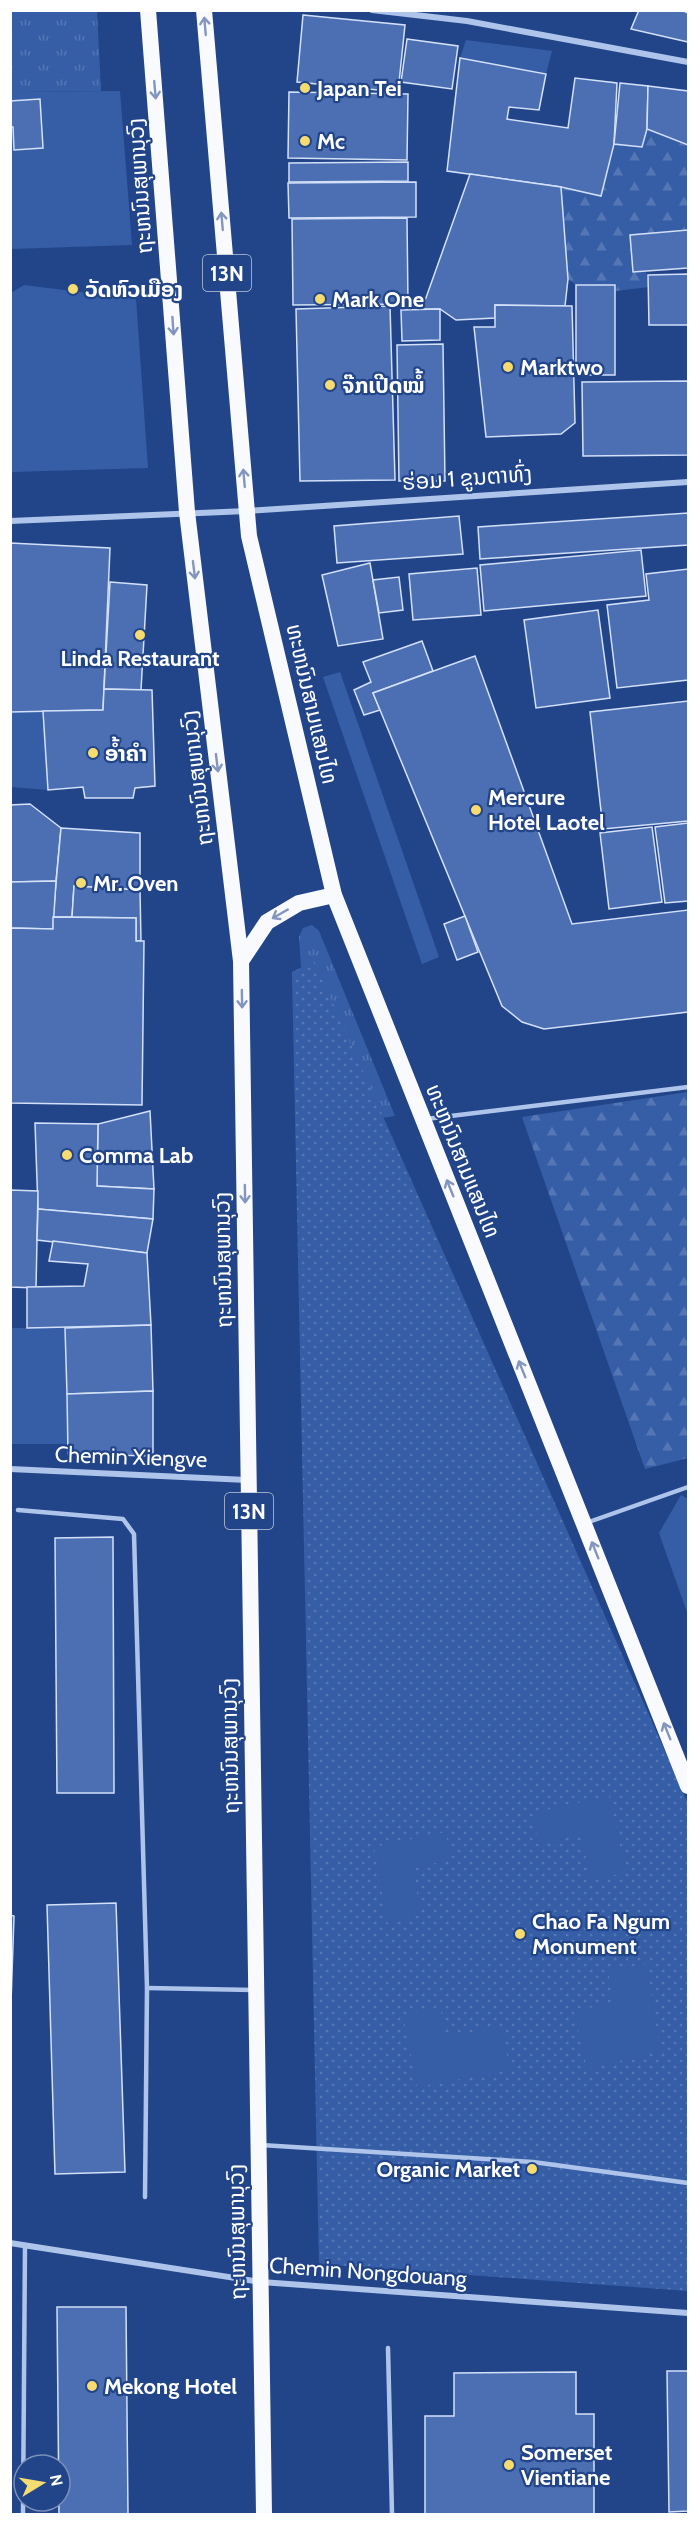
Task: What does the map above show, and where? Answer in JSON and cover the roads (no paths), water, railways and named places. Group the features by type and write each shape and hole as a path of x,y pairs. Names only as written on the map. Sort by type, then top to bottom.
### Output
{"highway":[{"name":"ຖະຫນົນສຸພານຸວົງ","path":"148,10 187,512 241,961 264,2514"},
{"name":"13N","path":"204,10 247,511"},
{"name":"ທະຫນົນສາມແສນໄທ","path":"247,511 249,536 334,895 688,1786"},
{"path":"241,961 267,922 299,903 334,895"}],"street":[{"path":"372,10 467,21 688,62"},
{"name":"ຮ່ອມ 1 ຂູນຕາທົ່ງ","path":"10,521 247,511 688,482"},
{"name":"Chemin Xiengve","path":"10,1469 249,1480"},
{"name":"Chemin Nongdouang","path":"10,2243 261,2282 688,2313"}],"lane":[{"path":"422,1119 688,1086"},
{"path":"584,1523 688,1487"},
{"path":"18,1510 123,1519 134,1534 147,1988 145,2197"},
{"path":"147,1988 256,1990"},
{"path":"258,2144 534,2162 688,2183"},
{"path":"23,2514 25,2245"},
{"path":"388,2348 392,2514"}],"place":[{"name":"Japan Tei","path":"305,88"},
{"name":"Mc","path":"305,141"},
{"name":"ວັດຫົວເມືອງ","path":"73,289"},
{"name":"Mark One","path":"320,299"},
{"name":"Marktwo","path":"508,367"},
{"name":"ຈ໊ກເປີດໝ້ໍ","path":"330,385"},
{"name":"Linda Restaurant","path":"140,635"},
{"name":"ອ້ຳຄຳ","path":"93,753"},
{"name":"Mercure Hotel Laotel","path":"476,810"},
{"name":"Mr. Oven","path":"81,883"},
{"name":"Comma Lab","path":"67,1155"},
{"name":"Chao Fa Ngum Monument","path":"520,1934"},
{"name":"Organic Market","path":"532,2169"},
{"name":"Mekong Hotel","path":"92,2386"},
{"name":"Somerset Vientiane","path":"509,2465"}]}
